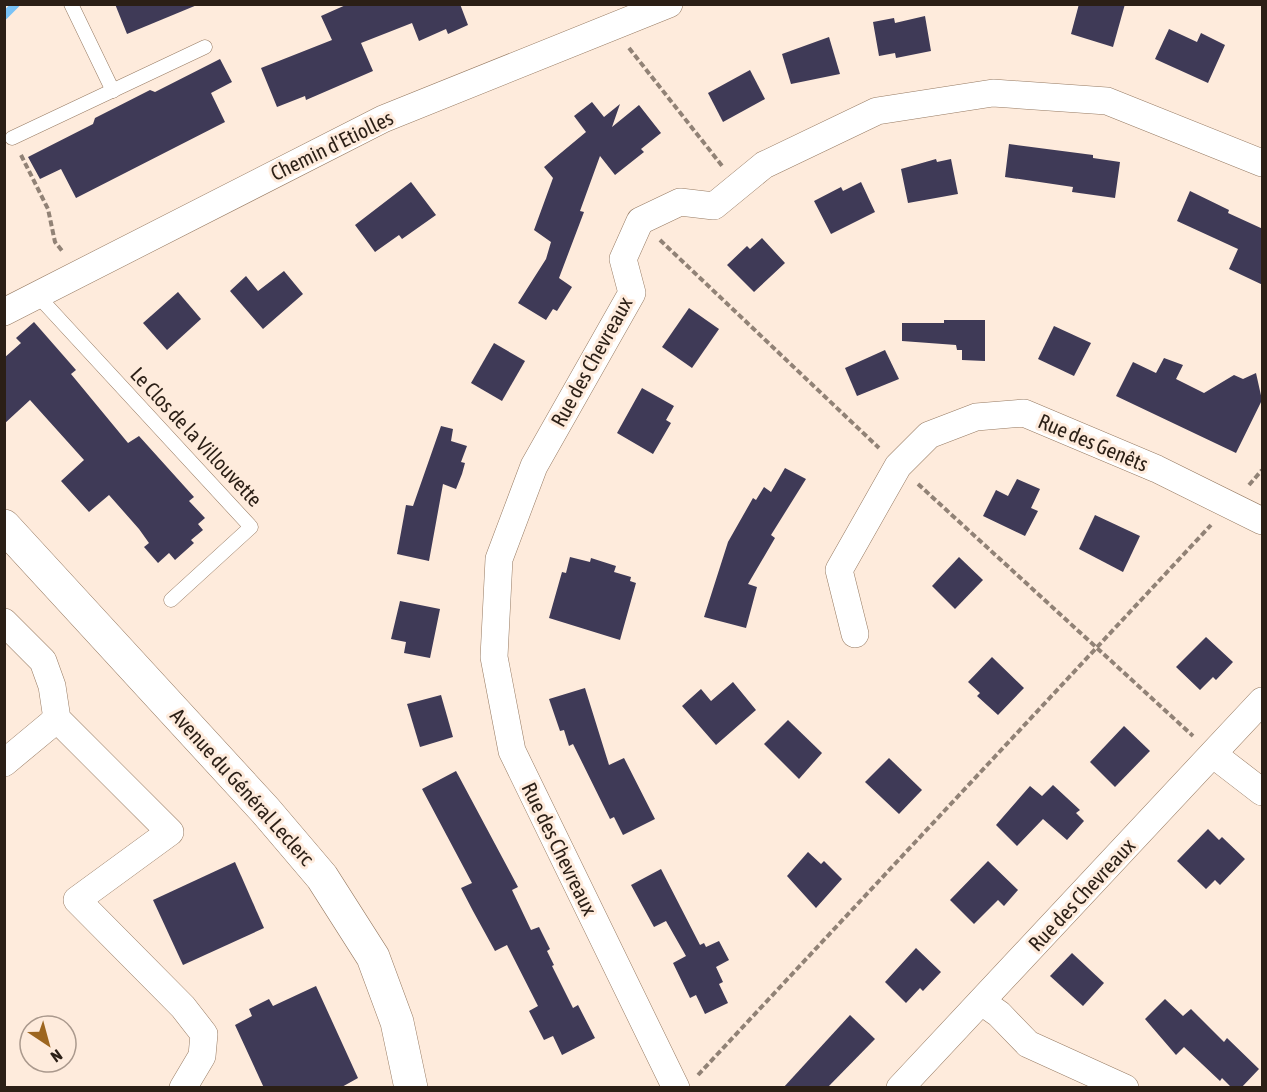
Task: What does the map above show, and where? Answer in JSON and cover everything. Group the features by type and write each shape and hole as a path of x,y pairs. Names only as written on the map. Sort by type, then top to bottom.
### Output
{"main road":[{"name":"Avenue du Général Leclerc","path":"4,526 265,810 322,877 373,957 398,1022 411,1088"},
{"name":"Avenue du Général Leclerc","path":"4,551 245,813 310,888 359,964 381,1029 395,1088"}],"street":[{"name":"Chemin d'Etiolles","path":"4,312 383,119 669,4"},
{"path":"640,221 680,202 714,206 764,165 877,111 993,93 1107,101 1263,163"},
{"name":"Rue des Chevreaux","path":"640,221 623,259 632,293 534,466 499,559 494,657 512,750 685,1083"},
{"name":"Rue des Genêts","path":"855,634 839,570 898,466 929,435 976,417 1024,413 1157,470 1263,521"},
{"path":"4,622 43,661 52,686 57,719 170,832 77,900 183,1007 204,1034 202,1056 183,1088"},
{"name":"Rue des Chevreaux","path":"900,1088 1263,701"},
{"path":"4,763 57,719"},
{"path":"1214,755 1263,792"},
{"path":"982,1002 999,1014 1028,1044 1125,1088"}],"lane":[{"path":"71,4 113,91"},
{"path":"12,138 205,47"},
{"name":"Le Clos de la Villouvette","path":"37,295 251,527 171,600"}],"path":[{"path":"612,26 738,187"},
{"path":"12,138 48,210 55,242 80,273"},
{"path":"640,221 898,466 1214,755"},
{"path":"685,1083 1263,470"}],"building":[{"path":"115,4 197,4 197,5 127,34"},
{"path":"348,4 460,4 468,25 448,34 446,29 419,41 412,23 361,43 373,71 306,100 305,96 277,107 261,68 332,40 321,16"},
{"path":"1079,4 1125,4 1113,47 1071,34"},
{"path":"925,16 931,51 896,58 895,53 879,56 873,22 894,18 895,23"},
{"path":"1169,29 1197,42 1201,33 1225,45 1208,83 1155,59"},
{"path":"829,37 840,74 791,84 782,54"},
{"path":"220,59 232,82 211,93 225,122 76,198 61,169 40,179 28,157 93,124 95,118 150,90 155,92"},
{"path":"750,70 765,99 723,122 708,93"},
{"path":"592,102 604,117 620,104 612,127 639,105 661,133 641,149 644,152 615,175 600,156 580,211 584,212 559,278 572,287 557,311 553,309 546,320 518,303 546,259 551,242 534,230 553,178 544,167 586,132 574,116"},
{"path":"1009,144 1093,155 1093,158 1120,162 1115,198 1072,192 1073,187 1005,177"},
{"path":"936,159 937,162 951,159 958,194 908,203 901,169"},
{"path":"411,182 436,215 402,239 399,235 375,252 355,225"},
{"path":"861,182 875,212 831,234 814,201 841,187 843,191"},
{"path":"1190,191 1229,210 1228,213 1263,229 1263,285 1229,269 1238,249 1177,221"},
{"path":"762,238 785,263 754,292 727,265 747,246 750,249"},
{"path":"284,271 303,294 263,329 230,291 246,276 258,291"},
{"path":"178,292 201,319 167,350 143,323"},
{"path":"689,308 719,329 692,368 662,347"},
{"path":"944,320 985,320 985,361 962,360 962,350 957,350 956,345 902,341 902,323 944,323"},
{"path":"34,322 76,370 71,374 128,443 139,436 194,497 189,501 205,518 198,524 203,530 191,540 194,543 175,560 169,553 158,563 144,547 149,543 139,529 109,495 89,512 61,481 84,460 30,400 4,424 4,358 21,343 16,338"},
{"path":"1054,326 1091,343 1074,376 1038,359"},
{"path":"494,343 525,361 502,401 471,383"},
{"path":"885,350 899,379 857,396 845,368"},
{"path":"1164,358 1183,365 1176,379 1204,393 1234,375 1243,379 1256,373 1262,400 1236,453 1116,396 1133,362 1156,373"},
{"path":"642,388 674,406 666,420 671,423 653,454 617,433"},
{"path":"441,426 453,429 451,441 467,446 461,462 465,463 456,489 443,484 429,561 397,554 406,505 413,506"},
{"path":"785,468 806,479 771,535 775,538 748,584 757,587 746,628 704,617 728,542 753,498 756,500 764,487 771,492"},
{"path":"1017,479 1040,489 1031,508 1038,511 1025,536 983,516 996,490 1008,496"},
{"path":"1095,515 1140,536 1123,572 1079,549"},
{"path":"570,557 590,562 591,558 616,566 614,572 631,577 630,581 636,583 620,640 549,618 562,572 566,573"},
{"path":"959,557 983,580 955,609 932,586"},
{"path":"400,601 440,609 430,658 404,653 406,642 391,639"},
{"path":"1206,637 1233,662 1216,680 1213,677 1200,690 1176,667"},
{"path":"992,657 1024,688 998,715 977,696 980,693 968,682"},
{"path":"733,682 756,710 716,745 682,706 701,689 711,701"},
{"path":"585,688 609,765 624,758 655,819 623,835 614,817 610,819 573,744 569,746 564,730 560,731 549,699"},
{"path":"441,695 453,737 420,747 407,704"},
{"path":"788,720 822,753 799,779 764,744"},
{"path":"1124,726 1150,751 1115,787 1090,762"},
{"path":"889,758 922,790 899,814 865,782"},
{"path":"456,771 518,887 512,890 531,930 539,927 550,949 547,951 554,965 552,966 573,1008 578,1005 595,1038 562,1055 553,1036 544,1040 529,1011 538,1006 507,945 495,951 473,911 461,888 472,883 422,789"},
{"path":"1053,785 1080,810 1076,813 1084,821 1067,840 1043,819 1017,846 996,825 1030,786 1042,796"},
{"path":"1208,829 1219,840 1222,837 1245,859 1220,885 1215,880 1206,889 1177,861"},
{"path":"808,852 821,864 824,861 842,879 816,908 787,876"},
{"path":"988,861 1018,890 1004,906 998,900 974,924 950,900"},
{"path":"235,862 264,928 183,965 153,900"},
{"path":"661,869 700,945 704,943 706,947 719,941 729,960 716,967 723,982 719,984 728,1003 705,1014 696,995 690,998 673,963 686,956 666,921 654,927 631,885"},
{"path":"916,948 941,972 923,991 920,988 906,1003 885,982"},
{"path":"1072,953 1104,983 1083,1006 1050,976"},
{"path":"316,986 358,1078 340,1088 264,1088 235,1025 252,1016 249,1009 269,999 273,1006"},
{"path":"1165,999 1183,1016 1191,1009 1224,1042 1227,1038 1259,1069 1241,1088 1232,1088 1222,1078 1220,1081 1184,1047 1176,1055 1145,1019"},
{"path":"850,1015 875,1039 827,1088 783,1088"}],"waterway":[{"path":"4,16 16,4"}]}
